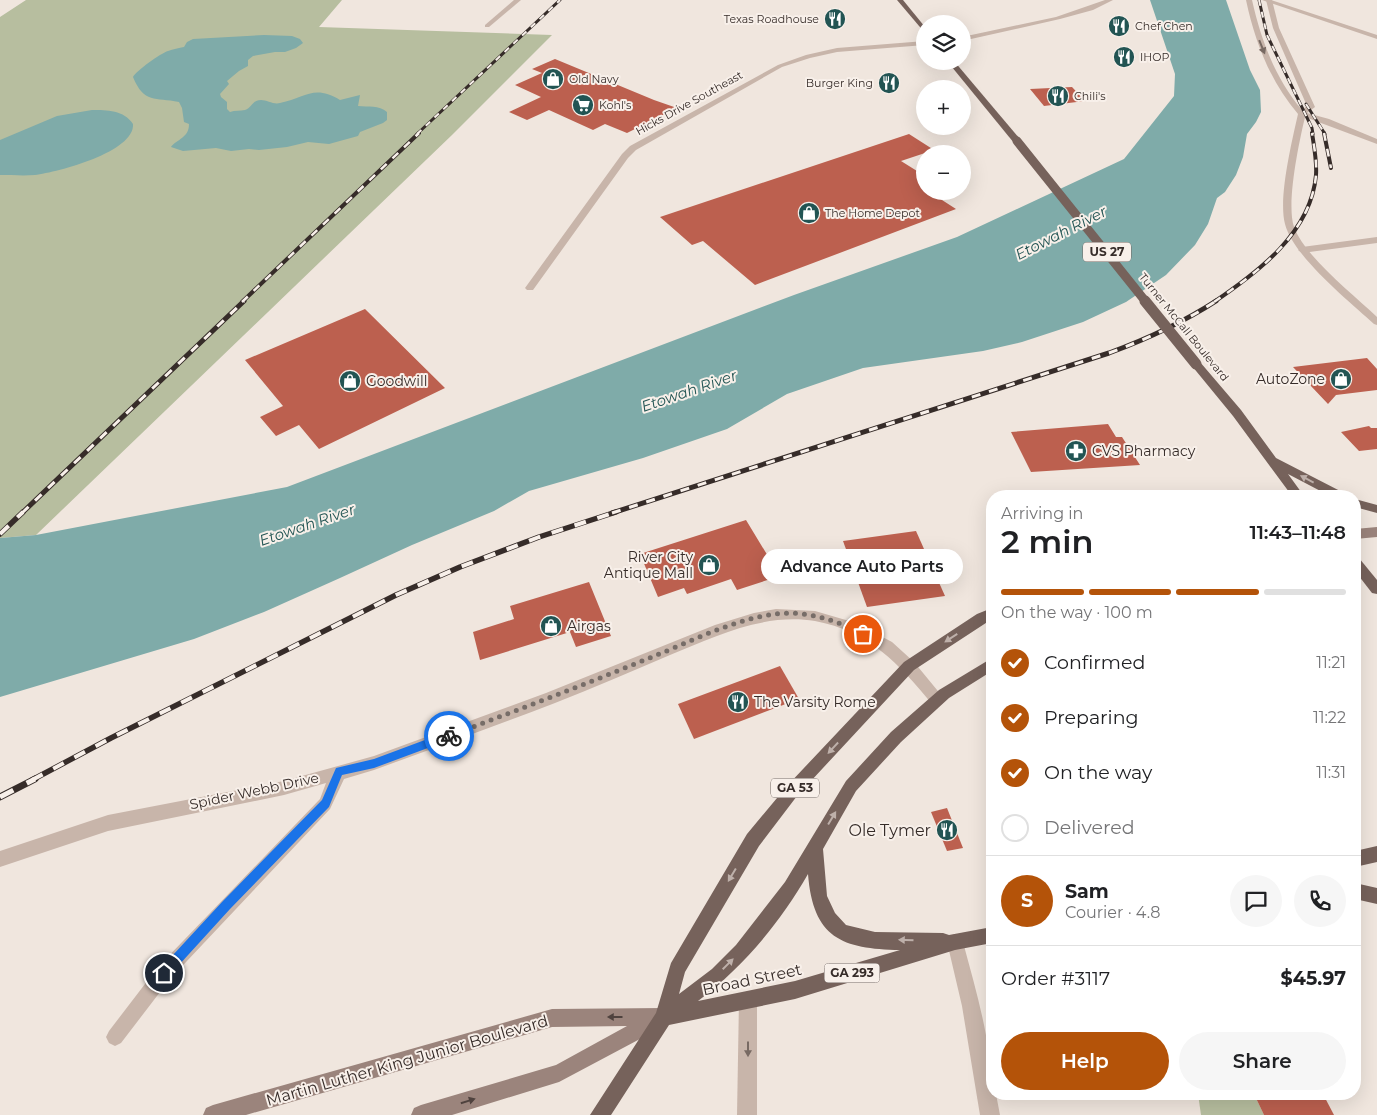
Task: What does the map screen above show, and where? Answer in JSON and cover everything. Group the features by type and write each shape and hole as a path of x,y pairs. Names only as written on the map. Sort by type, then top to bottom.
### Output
{"main road":[{"path":"900,0 916,20"},
{"name":"Turner McCall Boulevard","path":"958,70 1238,413 1294,490"},
{"path":"1273,461 1329,490"},
{"path":"1361,505 1377,509"},
{"path":"1361,533 1377,532"},
{"path":"1361,569 1377,589"},
{"name":"GA 53","path":"600,1115 664,1017 677,969 753,840 792,791 909,666 986,616"},
{"name":"GA 53","path":"664,1017 718,975 742,951 791,888 851,786 896,737 938,700 986,668"},
{"path":"816,846 817,884 821,902 839,931 859,939 955,942"},
{"path":"1361,858 1377,854"},
{"path":"1361,893 1377,896"},
{"name":"Broad Street","path":"664,1017 795,990 955,942 986,936"},
{"name":"Martin Luther King Junior Boulevard","path":"213,1115 552,1018 664,1017"},
{"name":"GA 293","path":"421,1115 559,1073 664,1017"}],"street":[{"path":"487,26 518,0"},
{"path":"971,38 995,34 1043,22 1085,10 1110,0"},
{"path":"1249,0 1256,30 1267,58 1288,99 1302,114 1326,121 1377,142"},
{"path":"1267,0 1280,41 1307,94 1311,107 1302,114 1296,145 1288,218 1302,250 1377,322"},
{"path":"1267,0 1377,38"},
{"name":"Hicks Drive Southeast","path":"530,288 625,156 633,148 780,66 808,56 837,50 916,44"},
{"path":"1302,250 1377,240"},
{"name":"Spider Webb Drive","path":"0,858 108,823 284,788 374,763 550,698 720,629 769,615 799,614 815,616 851,628 887,646 909,666 938,700"},
{"path":"115,1037 164,973 325,804 339,772"},
{"path":"955,942 971,1006 986,1092"},
{"path":"747,1115 748,1000"},
{"path":"987,1100 990,1115"}],"green space":[{"path":"26,0 342,0 319,27 552,35 452,135 36,535 0,538 0,17"},
{"path":"1199,1100 1257,1100 1264,1115 1201,1115"}],"water":[{"name":"Etowah River","path":"1150,0 1226,0 1250,70 1260,90 1261,112 1247,134 1243,157 1236,175 1225,192 1217,198 1208,224 1195,245 1166,275 1126,302 1083,322 1022,342 983,351 863,368 787,394 727,429 643,458 529,491 494,511 412,545 264,612 194,639 0,697 0,538 36,535 287,487 794,295 957,237 1124,159 1174,96 1175,74"},
{"path":"264,35 292,36 300,39 303,43 285,52 253,56 248,60 248,66 227,81 229,84 220,94 227,102 227,109 230,112 245,110 258,100 278,103 310,94 323,93 340,100 360,95 358,106 380,108 387,112 387,120 360,132 358,136 329,144 308,142 287,147 231,151 216,148 183,151 171,147 185,135 188,129 189,124 184,122 182,108 179,102 151,98 141,92 133,77 135,74 160,55 170,50 184,47 187,42 193,39"},
{"path":"92,110 120,113 125,116 133,124 130,134 122,143 109,152 77,165 35,175 0,175 0,140 57,116"}],"building":[{"name":"Kohl's","path":"555,59 677,108 627,133 605,124 593,130 549,110 527,120 509,112 541,97 515,85 542,73 532,69"},
{"name":"Chili's","path":"1072,87 1085,101 1044,106 1030,89"},
{"name":"The Home Depot","path":"909,134 926,145 916,145 916,156 901,161 916,170 916,200 942,200 956,209 755,285 703,241 692,245 660,217"},
{"name":"Goodwill","path":"365,309 445,388 319,449 299,425 276,436 260,417 283,406 245,360"},
{"name":"AutoZone","path":"1367,358 1377,369 1377,390 1336,395 1328,404 1293,367"},
{"name":"CVS Pharmacy","path":"1108,424 1116,437 1122,437 1140,465 1031,472 1011,432"},
{"path":"1369,426 1377,428 1377,449 1359,451 1341,432"},
{"name":"River City Antique Mall","path":"746,520 780,576 737,590 731,579 687,594 684,588 658,597 640,554"},
{"path":"916,531 945,596 867,607 843,541"},
{"name":"Airgas","path":"589,582 611,636 576,647 570,632 480,660 473,632 514,619 510,606"},
{"name":"The Varsity Rome","path":"780,666 799,699 694,739 678,704"},
{"name":"Ole Tymer","path":"947,808 963,848 947,851 931,812"},
{"path":"1257,1100 1326,1100 1334,1115 1264,1115"}],"railway":[{"path":"417,134 560,0"},
{"path":"1259,0 1267,35 1312,128 1313,134"},
{"path":"1306,104 1325,134"},
{"path":"242,302 419,133"},
{"path":"1214,302 1248,278 1280,249 1304,215 1312,196 1316,175 1316,159 1312,133"},
{"path":"1324,133 1331,168"},
{"path":"22,513 244,301"},
{"path":"612,513 1109,353 1164,330 1216,301"},
{"path":"0,534 23,512"},
{"path":"32,780 111,738 396,595 460,567 539,537 616,512"},
{"path":"0,797 35,779"}],"way so far":[{"path":"449,736 550,698 720,629 754,618 776,614 815,616 863,634"}],"place":[{"name":"Texas Roadhouse","path":"835,19"},
{"name":"Chef Chen","path":"1119,26"},
{"name":"IHOP","path":"1124,57"},
{"name":"Old Navy","path":"553,79"},
{"name":"Burger King","path":"889,83"},
{"name":"Chili's","path":"1058,96"},
{"name":"Kohl's","path":"583,105"},
{"name":"The Home Depot","path":"809,213"},
{"name":"AutoZone","path":"1341,379"},
{"name":"Goodwill","path":"350,381"},
{"name":"CVS Pharmacy","path":"1076,451"},
{"name":"River City Antique Mall","path":"709,565"},
{"name":"Airgas","path":"551,626"},
{"name":"Advance Auto Parts","path":"863,634"},
{"name":"The Varsity Rome","path":"738,702"},
{"name":"Ole Tymer","path":"947,830"}],"route":[{"path":"164,973 325,804 339,772 374,763 449,736"}]}
